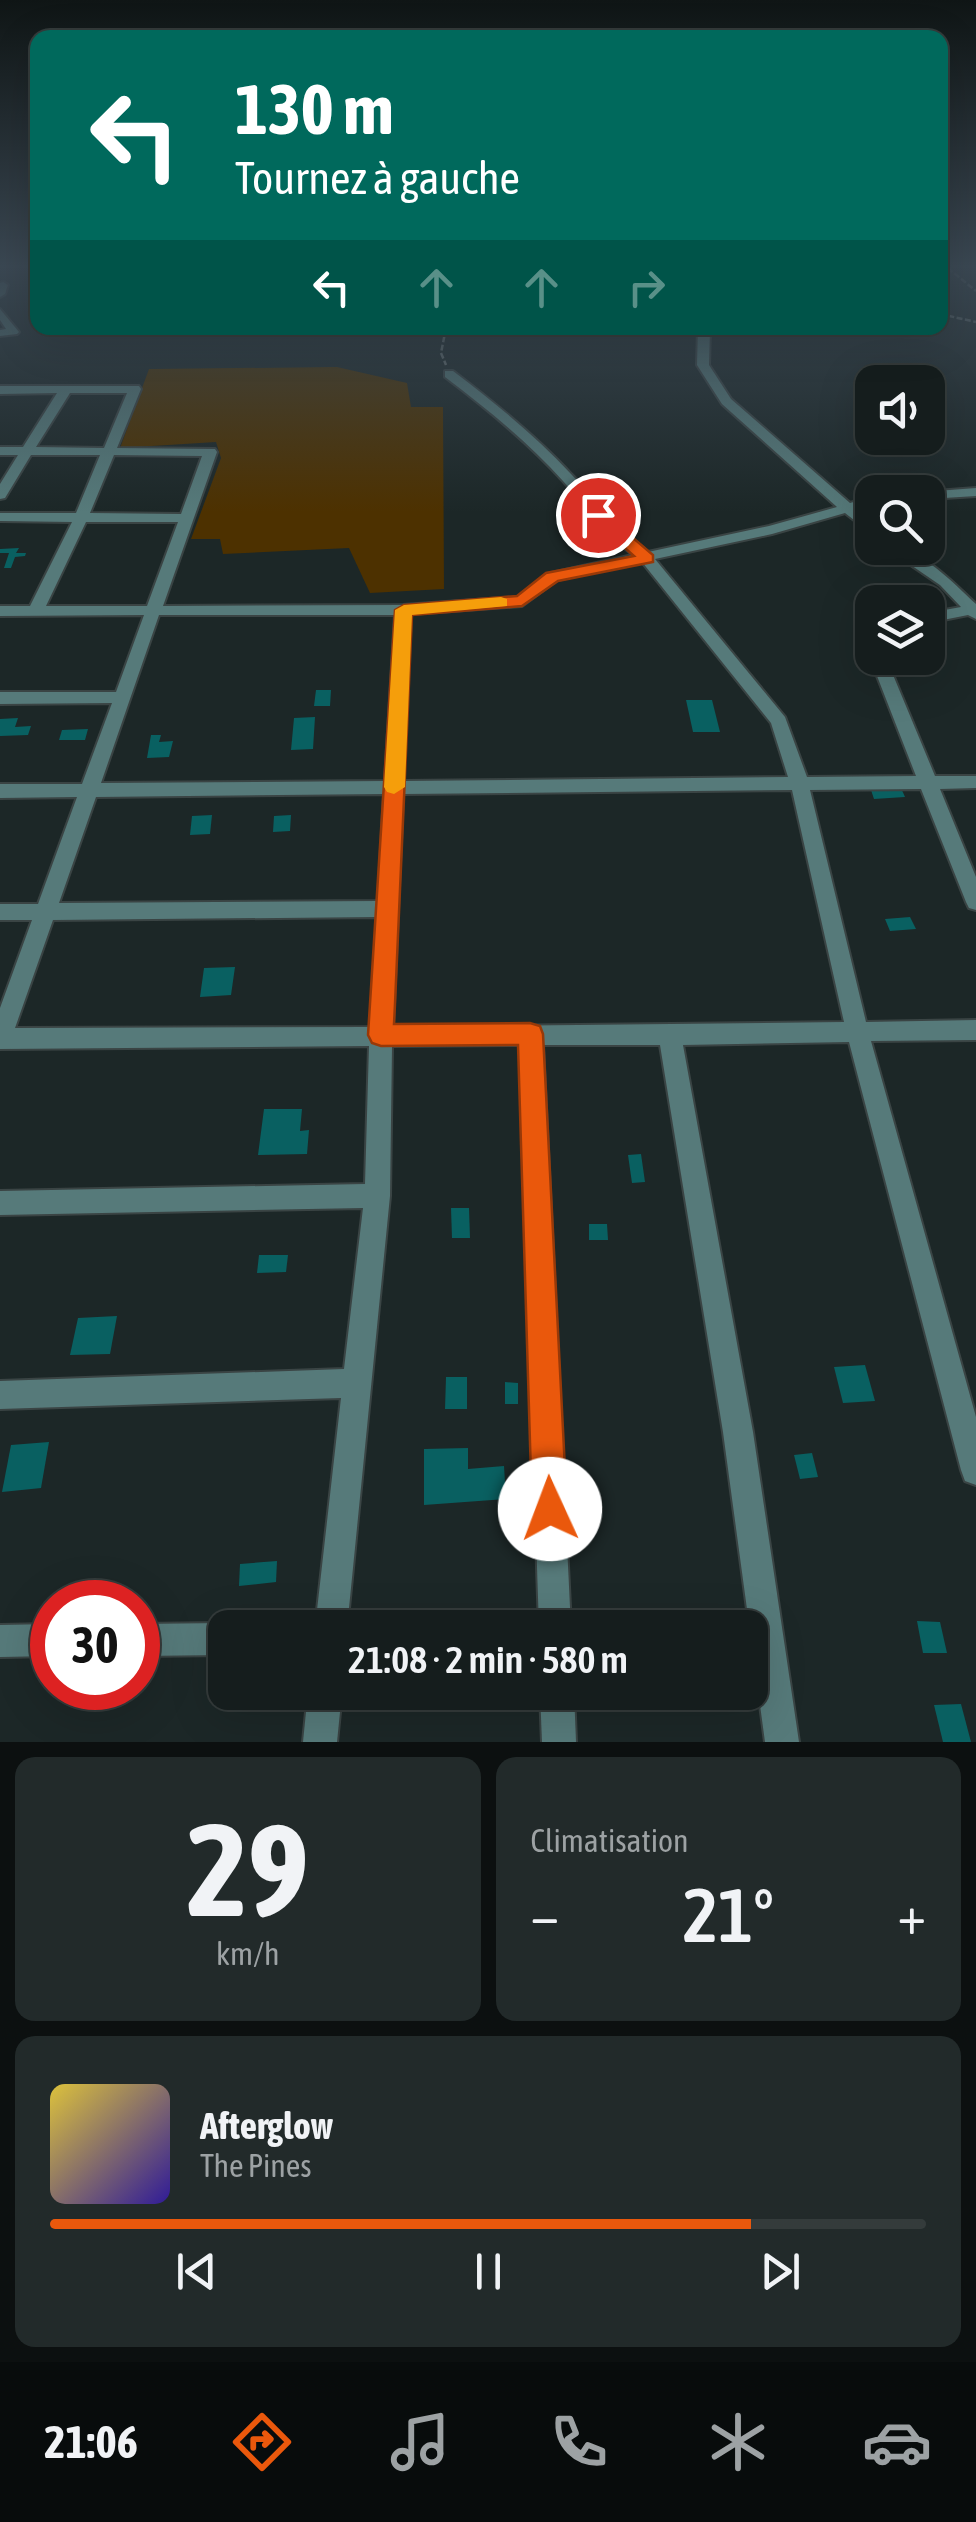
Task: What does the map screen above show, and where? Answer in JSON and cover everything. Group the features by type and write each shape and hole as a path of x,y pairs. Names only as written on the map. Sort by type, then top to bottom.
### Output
{"street":[{"path":"703,349 703,365 726,400 855,514"},
{"path":"450,374 496,410 566,476 613,532 647,559 778,722 800,785 857,1031 976,1470"},
{"path":"0,495 66,389"},
{"path":"0,390 135,389 82,517 36,611"},
{"path":"0,451 210,452 0,1038 670,1036 976,1030"},
{"path":"945,494 976,492"},
{"path":"0,610 404,610 522,601 552,576 647,559 797,524 855,505"},
{"path":"0,518 188,518"},
{"path":"919,565 945,582 975,611"},
{"path":"333,1610 377,1196 381,1035 404,610"},
{"path":"945,615 975,611"},
{"path":"885,675 976,902"},
{"path":"0,698 120,697"},
{"path":"0,790 976,782"},
{"path":"0,912 388,909"},
{"path":"530,1034 553,1610"},
{"path":"670,1036 738,1432 782,1742"},
{"path":"0,1202 377,1196"},
{"path":"0,1395 357,1383"},
{"path":"160,1640 208,1639"},
{"path":"0,1640 30,1640"},
{"path":"320,1742 323,1710"},
{"path":"558,1710 559,1742"}],"path":[{"path":"443,349 450,374"}],"shaded area":[{"path":"337,367 407,383 411,407 443,407 444,589 370,593 349,548 223,554 220,539 191,539 221,458 216,442 120,448 149,369"}],"building":[{"path":"19,548 16,553 26,553 25,556 15,557 11,568 4,568 9,553 0,553 0,549"},
{"path":"316,690 331,690 330,706 314,706"},
{"path":"686,700 712,700 720,732 693,732"},
{"path":"315,717 313,749 291,750 294,718"},
{"path":"18,718 15,727 31,726 28,735 0,736 0,719"},
{"path":"88,729 85,740 59,740 62,730"},
{"path":"151,735 161,735 159,742 173,741 169,757 147,758"},
{"path":"901,788 905,797 874,799 871,790"},
{"path":"212,815 210,834 190,835 192,816"},
{"path":"291,815 290,831 273,832 274,816"},
{"path":"910,917 916,929 890,931 885,919"},
{"path":"235,967 231,995 200,997 204,968"},
{"path":"264,1109 302,1109 300,1131 309,1130 307,1154 258,1155"},
{"path":"641,1154 645,1182 632,1183 628,1155"},
{"path":"451,1208 469,1208 470,1238 452,1238"},
{"path":"589,1224 607,1224 608,1240 589,1240"},
{"path":"259,1255 288,1255 286,1272 257,1273"},
{"path":"117,1316 110,1354 70,1355 78,1318"},
{"path":"865,1365 875,1401 843,1403 834,1367"},
{"path":"446,1377 467,1377 467,1409 445,1409"},
{"path":"505,1382 518,1383 518,1404 505,1404"},
{"path":"49,1442 41,1488 2,1492 11,1445"},
{"path":"468,1448 468,1469 504,1466 506,1499 424,1505 424,1449"},
{"path":"812,1453 818,1477 800,1479 794,1455"},
{"path":"277,1561 276,1582 239,1586 240,1564"},
{"path":"917,1621 940,1622 947,1653 923,1653"},
{"path":"961,1704 971,1742 943,1742 934,1705"}],"slow traffic":[{"path":"394,787 404,610 501,602"}],"route":[{"path":"550,1509 530,1034 381,1035 382,1004 404,610 522,601 552,576 647,559 598,515"}]}
